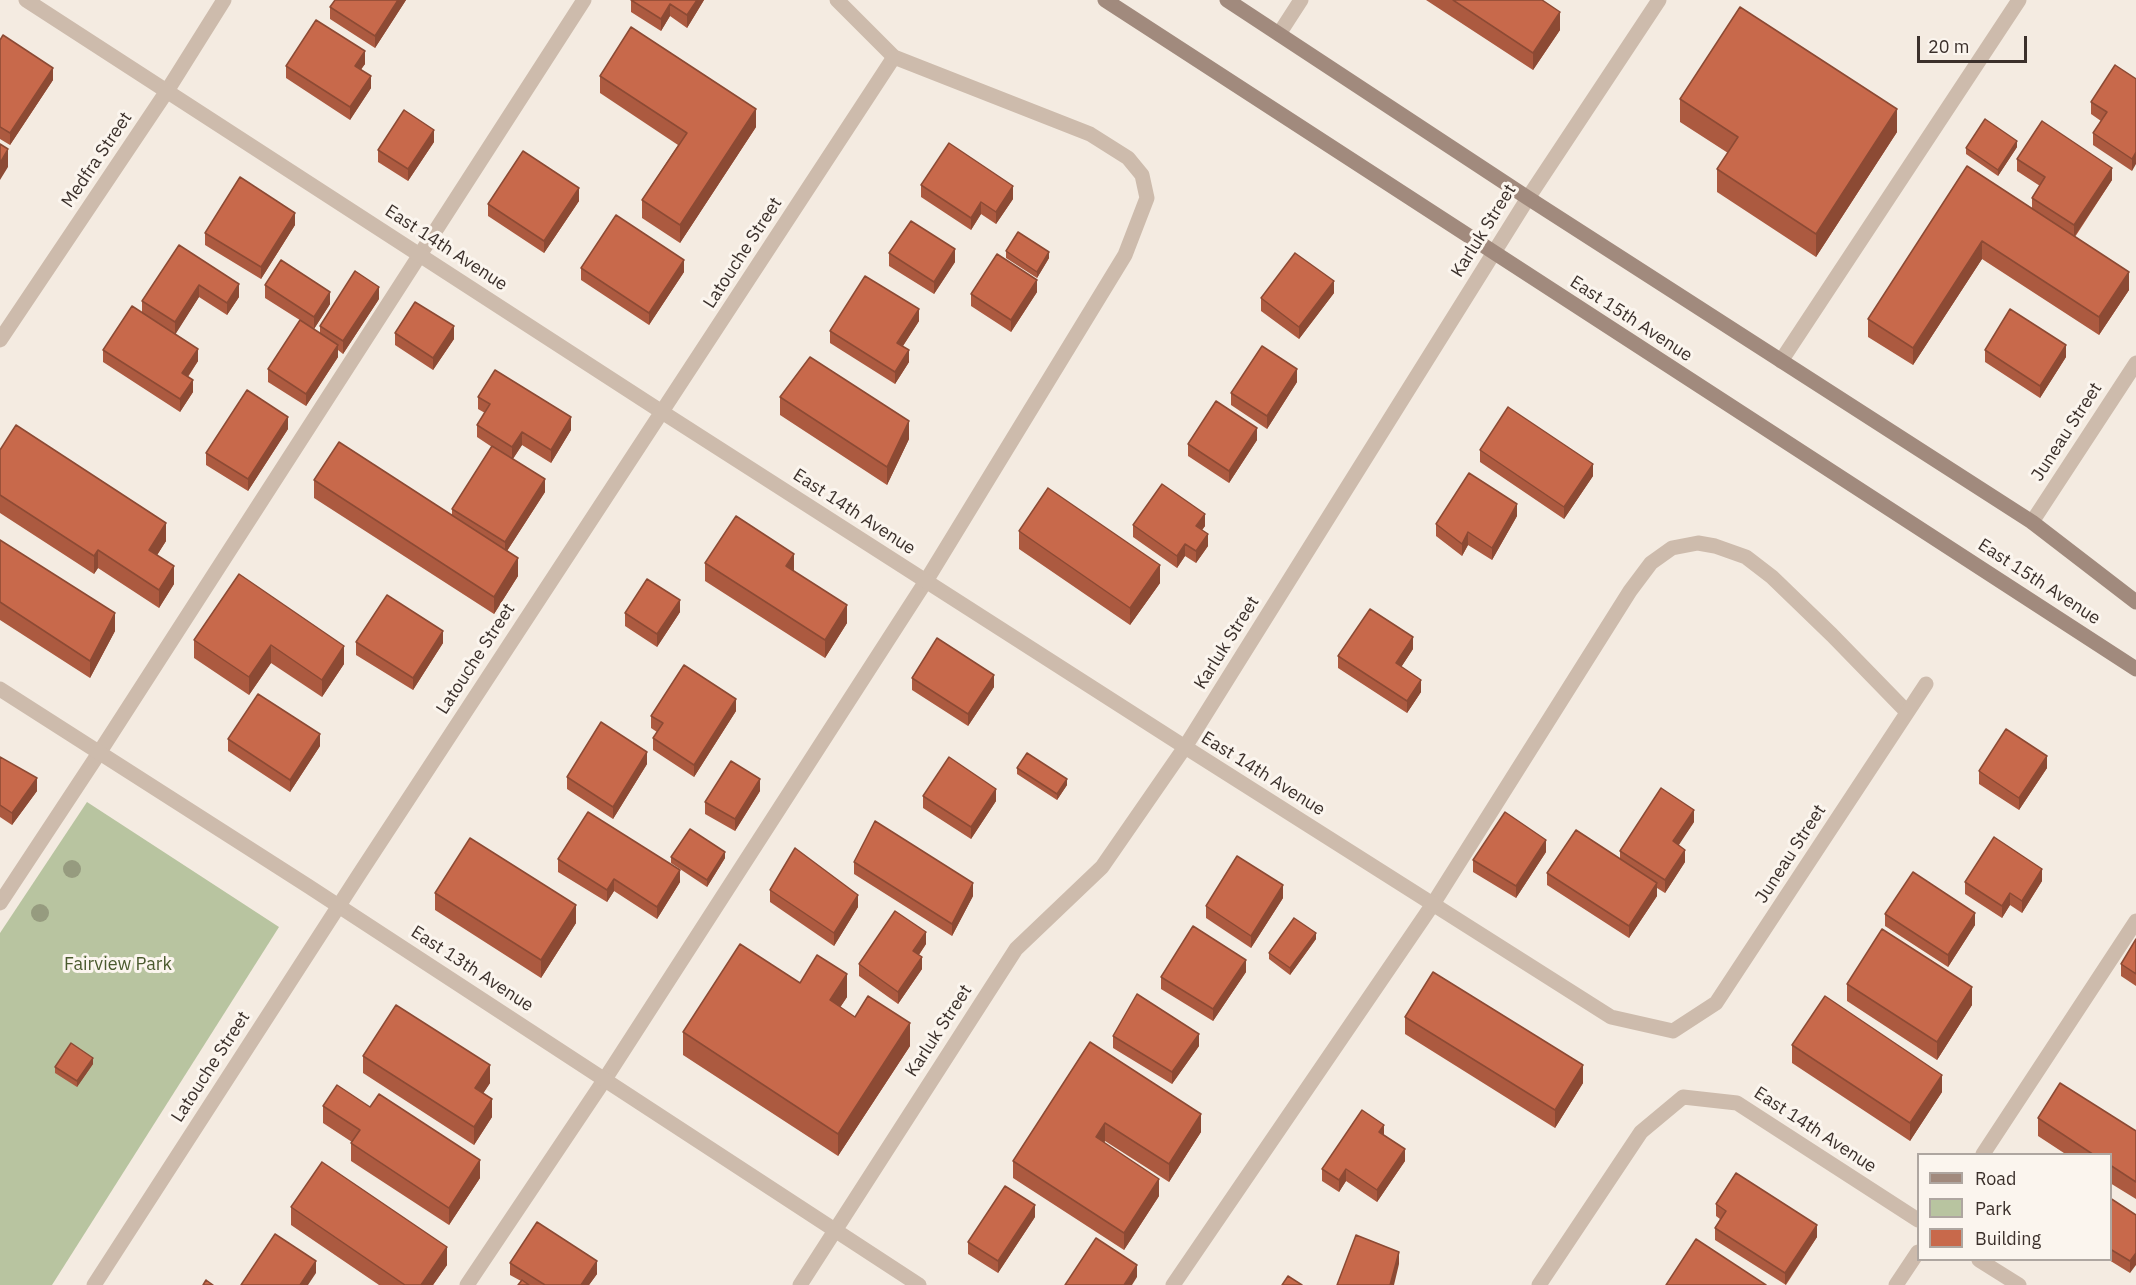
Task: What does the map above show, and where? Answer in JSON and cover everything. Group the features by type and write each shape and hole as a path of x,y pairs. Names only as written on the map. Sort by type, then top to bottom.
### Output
{"main road":[{"name":"East 15th Avenue","path":"1105,0 2136,669"},
{"path":"1227,0 1528,198 2032,522 2136,602"}],"street":[{"name":"East 14th Avenue","path":"26,0 662,412 1611,1017 1673,1031"},
{"name":"Medfra Street","path":"0,340 167,91 224,0"},
{"path":"0,903 584,0"},
{"path":"467,1285 605,1079 926,581 1125,255 1147,198 1142,175 1128,158 1090,134 894,57 837,0"},
{"path":"1279,34 1301,0"},
{"name":"Karluk Street","path":"800,1285 1016,949 1102,867 1185,747 1528,198 1659,0"},
{"path":"1781,361 2019,0"},
{"name":"Latouche Street","path":"94,1285 338,905 894,57"},
{"name":"Juneau Street","path":"2032,522 2136,363"},
{"path":"1173,1285 1433,904 1630,591 1651,564 1672,548 1698,543 1715,546 1746,557 1772,577 1907,712"},
{"name":"Juneau Street","path":"1673,1031 1716,1003 1926,684"},
{"name":"East 13th Avenue","path":"0,689 338,905 919,1285"},
{"path":"1984,1153 2136,921"},
{"name":"East 14th Avenue","path":"1539,1285 1641,1132 1683,1097 1737,1103 1917,1219"},
{"path":"1896,1285 1917,1254"},
{"path":"1981,1261 2019,1285"}],"green space":[{"name":"Fairview Park","path":"87,802 279,927 52,1285 0,1285 0,933"}],"building":[{"path":"335,0 398,0 375,36 330,7"},
{"path":"631,0 697,0 687,15 670,4 661,19"},
{"path":"1453,0 1542,0 1560,12 1533,53"},
{"path":"1740,7 1897,109 1816,234 1717,169 1738,137 1680,99"},
{"path":"316,20 365,51 355,66 371,76 350,107 286,66"},
{"path":"631,27 756,109 680,225 642,200 687,133 600,76"},
{"path":"3,35 53,68 10,133 0,127 0,40"},
{"path":"2115,65 2136,79 2136,152 2132,159 2093,133 2107,112 2091,102"},
{"path":"404,110 434,130 408,169 378,150"},
{"path":"1985,119 2017,141 1998,170 1966,148"},
{"path":"2042,121 2112,168 2074,225 2032,198 2045,177 2017,159"},
{"path":"949,143 1013,186 996,212 981,202 971,218 921,185"},
{"path":"0,144 8,149 0,163"},
{"path":"523,151 579,188 544,241 488,204"},
{"path":"1967,166 2129,272 2099,317 1982,241 1913,348 1868,319"},
{"path":"240,177 295,213 261,267 205,233"},
{"path":"616,215 684,260 649,313 581,268"},
{"path":"911,221 955,249 934,282 889,253"},
{"path":"1018,232 1049,252 1037,272 1006,251"},
{"path":"179,245 239,284 227,303 199,285 175,322 142,301"},
{"path":"1295,253 1334,281 1299,327 1261,298"},
{"path":"997,254 1037,280 1011,320 971,294"},
{"path":"281,260 330,292 314,317 265,285"},
{"path":"355,271 379,287 343,341 320,326"},
{"path":"865,276 919,309 897,343 909,350 895,372 830,331"},
{"path":"415,302 454,326 433,358 395,333"},
{"path":"132,306 198,349 182,373 193,380 180,399 103,350"},
{"path":"2010,309 2066,345 2040,386 1985,350"},
{"path":"300,320 338,345 306,394 268,369"},
{"path":"1262,346 1297,369 1267,416 1231,393"},
{"path":"810,357 909,421 887,467 780,397"},
{"path":"495,370 571,417 551,450 522,432 512,447 477,425 490,404 478,397"},
{"path":"247,390 288,417 248,479 206,453"},
{"path":"1216,401 1257,428 1229,471 1188,444"},
{"path":"1508,407 1593,464 1564,507 1480,450"},
{"path":"16,425 166,523 149,550 174,566 159,590 98,550 94,556 0,495 0,450"},
{"path":"339,442 518,558 494,597 314,480"},
{"path":"492,446 545,479 505,542 452,509"},
{"path":"1469,473 1517,504 1492,548 1468,532 1462,544 1436,524"},
{"path":"1162,484 1205,514 1196,526 1208,534 1196,551 1185,544 1177,556 1133,525"},
{"path":"1048,488 1160,565 1130,608 1019,531"},
{"path":"736,516 794,554 786,566 847,605 825,640 705,563"},
{"path":"0,540 115,613 90,661 0,602"},
{"path":"239,574 344,646 322,680 271,645 249,677 194,640"},
{"path":"647,579 680,600 657,634 625,613"},
{"path":"387,595 443,631 413,678 356,642"},
{"path":"1370,609 1413,637 1396,663 1421,680 1407,701 1338,656"},
{"path":"937,638 994,675 968,714 912,678"},
{"path":"684,665 736,699 694,765 653,738 663,723 651,716"},
{"path":"258,694 320,734 290,780 228,739"},
{"path":"601,722 647,752 613,807 567,777"},
{"path":"2006,729 2047,756 2019,798 1979,771"},
{"path":"1027,753 1067,779 1057,794 1017,768"},
{"path":"0,757 37,778 12,813 0,805"},
{"path":"949,757 996,789 971,827 923,796"},
{"path":"731,761 760,779 735,819 705,802"},
{"path":"1661,788 1694,810 1673,841 1685,850 1665,880 1620,851"},
{"path":"588,812 680,870 657,907 614,879 607,890 558,859"},
{"path":"1505,812 1546,840 1516,886 1473,860"},
{"path":"875,821 973,883 952,924 854,862"},
{"path":"690,829 725,852 707,880 671,857"},
{"path":"1576,830 1657,883 1629,926 1547,873"},
{"path":"1994,837 2042,869 2022,901 2010,893 2002,906 1965,882"},
{"path":"470,838 576,905 541,960 435,893"},
{"path":"795,848 858,895 834,933 770,890"},
{"path":"1237,856 1283,885 1251,936 1206,906"},
{"path":"1913,872 1975,913 1948,955 1885,914"},
{"path":"895,911 926,932 913,951 922,957 898,992 859,964"},
{"path":"1294,918 1316,933 1290,968 1269,953"},
{"path":"1193,926 1246,960 1213,1009 1161,977"},
{"path":"1882,929 1972,987 1937,1042 1847,984"},
{"path":"2136,939 2136,974 2121,964"},
{"path":"740,944 800,983 817,955 847,974 830,1000 855,1017 868,996 910,1023 838,1134 683,1032"},
{"path":"1433,972 1583,1065 1555,1110 1405,1017"},
{"path":"1137,994 1199,1034 1172,1072 1113,1036"},
{"path":"1825,996 1942,1075 1910,1123 1792,1045"},
{"path":"396,1005 490,1065 475,1088 492,1099 474,1127 363,1056"},
{"path":"1090,1042 1201,1114 1169,1164 1105,1123 1096,1137 1159,1179 1124,1233 1013,1161"},
{"path":"71,1043 93,1058 77,1081 55,1067"},
{"path":"2060,1083 2136,1131 2136,1182 2112,1166 2112,1153 2091,1153 2038,1118"},
{"path":"337,1085 370,1107 379,1094 480,1160 449,1208 351,1143 360,1130 323,1106"},
{"path":"1362,1110 1384,1125 1379,1132 1405,1149 1377,1190 1346,1169 1339,1180 1322,1169"},
{"path":"322,1162 447,1247 421,1285 405,1285 291,1207"},
{"path":"1736,1173 1817,1225 1785,1273 1715,1228 1726,1211 1716,1204"},
{"path":"1005,1186 1035,1205 998,1261 968,1242"},
{"path":"2112,1199 2136,1215 2136,1253 2130,1261 2112,1250"},
{"path":"537,1222 597,1261 581,1285 545,1285 510,1263"},
{"path":"275,1234 316,1261 300,1285 241,1285"},
{"path":"1356,1235 1399,1252 1390,1285 1337,1285"},
{"path":"1096,1238 1137,1265 1124,1285 1065,1285"},
{"path":"1696,1239 1766,1285 1666,1285"},
{"path":"1288,1276 1302,1285 1282,1285"},
{"path":"206,1280 213,1285 203,1285"},
{"path":"522,1280 529,1285 518,1285"}]}
